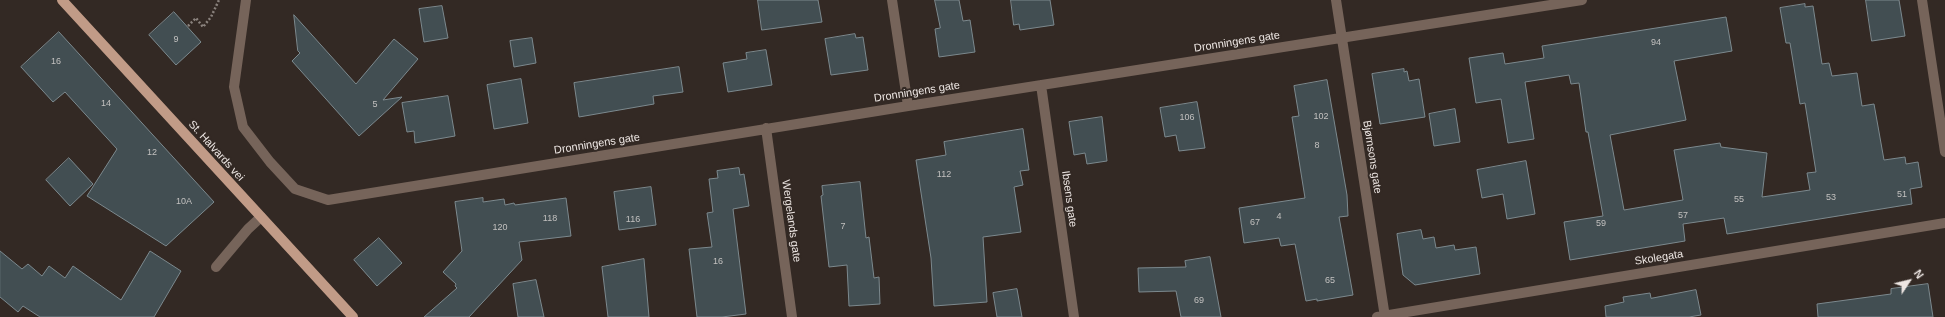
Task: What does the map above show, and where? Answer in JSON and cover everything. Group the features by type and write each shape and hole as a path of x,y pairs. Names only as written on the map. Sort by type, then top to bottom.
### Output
{"main road":[{"name":"St. Halvards vei","path":"62,0 353,317"}],"street":[{"name":"Dronningens gate","path":"246,0 234,87 243,127 270,162 295,189 328,200 766,128 1582,0"},
{"path":"892,0 908,106"},
{"name":"Bjørnsons gate","path":"1336,0 1382,317"},
{"path":"1922,0 1945,152"},
{"name":"Ibsens gate","path":"1041,85 1074,317"},
{"name":"Wergelands gate","path":"766,128 792,317"},
{"path":"216,267 248,229 261,217"},
{"name":"Skolegata","path":"1382,317 1945,223"}],"path":[{"path":"188,26 196,18 203,27 211,16 219,0"}],"building":[{"path":"758,0 818,0 822,22 762,30"},
{"path":"935,0 959,0 963,21 970,20 975,52 939,57 935,29 940,28"},
{"path":"1011,0 1050,0 1054,25 1020,30 1019,24 1014,25"},
{"path":"1866,0 1899,0 1905,36 1872,41"},
{"path":"1805,4 1805,7 1813,6 1822,64 1829,63 1832,76 1857,73 1862,106 1874,104 1884,160 1905,157 1906,164 1918,162 1922,187 1910,189 1912,204 1727,234 1724,218 1683,224 1685,241 1570,260 1564,222 1603,216 1588,132 1586,132 1579,83 1571,84 1569,75 1525,82 1534,139 1508,143 1501,99 1476,103 1469,58 1503,53 1505,64 1544,58 1542,46 1726,17 1732,51 1674,61 1686,120 1610,135 1624,210 1683,200 1674,150 1720,143 1721,147 1767,153 1762,197 1810,190 1807,173 1816,172 1805,103 1800,104 1790,43 1786,43 1780,8"},
{"path":"442,6 448,38 424,42 419,9"},
{"path":"174,12 201,42 176,65 149,35"},
{"path":"294,15 356,84 394,39 418,59 383,100 402,97 359,136 292,61 300,53 298,51"},
{"path":"59,32 214,202 166,246 87,196 117,149 65,92 53,102 21,67"},
{"path":"855,34 856,38 863,37 868,70 831,75 825,39"},
{"path":"532,38 536,63 514,67 510,41"},
{"path":"766,50 772,85 728,92 723,63 747,59 746,53"},
{"path":"679,67 683,92 653,96 654,104 579,117 574,83"},
{"path":"1404,69 1404,72 1407,71 1409,81 1419,79 1425,117 1380,124 1372,74"},
{"path":"521,79 528,123 494,129 487,85"},
{"path":"1327,80 1347,195 1348,216 1339,217 1353,295 1317,301 1317,299 1306,301 1295,244 1281,246 1279,238 1244,243 1239,208 1305,198 1292,117 1299,116 1294,86"},
{"path":"448,96 455,136 415,143 414,131 407,132 402,103"},
{"path":"1197,102 1205,148 1179,151 1176,135 1165,137 1160,108"},
{"path":"1455,109 1460,142 1434,146 1429,114"},
{"path":"1102,117 1107,161 1087,164 1085,153 1074,155 1069,122"},
{"path":"1023,129 1029,170 1020,171 1023,185 1014,187 1021,232 983,237 987,302 934,306 931,258 916,160 946,155 944,142"},
{"path":"69,158 93,184 70,206 46,180"},
{"path":"1526,161 1535,214 1507,219 1503,194 1482,198 1477,170"},
{"path":"739,168 740,175 744,174 749,206 733,209 746,314 722,317 697,317 689,249 712,247 707,213 713,212 709,179 718,178 717,171"},
{"path":"860,182 866,238 869,237 874,278 879,277 880,304 849,306 847,265 829,267 821,196 823,195 822,186"},
{"path":"651,187 656,225 619,230 614,192"},
{"path":"483,198 483,202 504,199 505,205 514,203 515,205 566,198 571,236 519,242 522,260 469,317 424,317 457,288 455,286 456,284 443,272 462,251 455,202"},
{"path":"1421,230 1423,239 1434,237 1436,248 1454,245 1455,250 1476,247 1480,274 1415,285 1403,275 1397,234"},
{"path":"379,238 402,263 377,286 354,260"},
{"path":"0,251 22,269 28,264 42,276 49,266 65,278 73,266 121,300 150,251 181,271 154,317 40,317 23,306 18,312 0,297"},
{"path":"1210,257 1221,317 1181,317 1176,291 1139,292 1138,268 1186,267 1185,261"},
{"path":"644,259 649,317 608,317 602,267"},
{"path":"536,280 544,317 518,317 513,284"},
{"path":"1928,284 1933,317 1818,317 1817,304 1891,294 1891,289"},
{"path":"1017,289 1022,317 997,317 993,293"},
{"path":"1696,290 1701,315 1689,317 1606,317 1605,306 1624,302 1623,297 1650,293 1651,298"}]}
